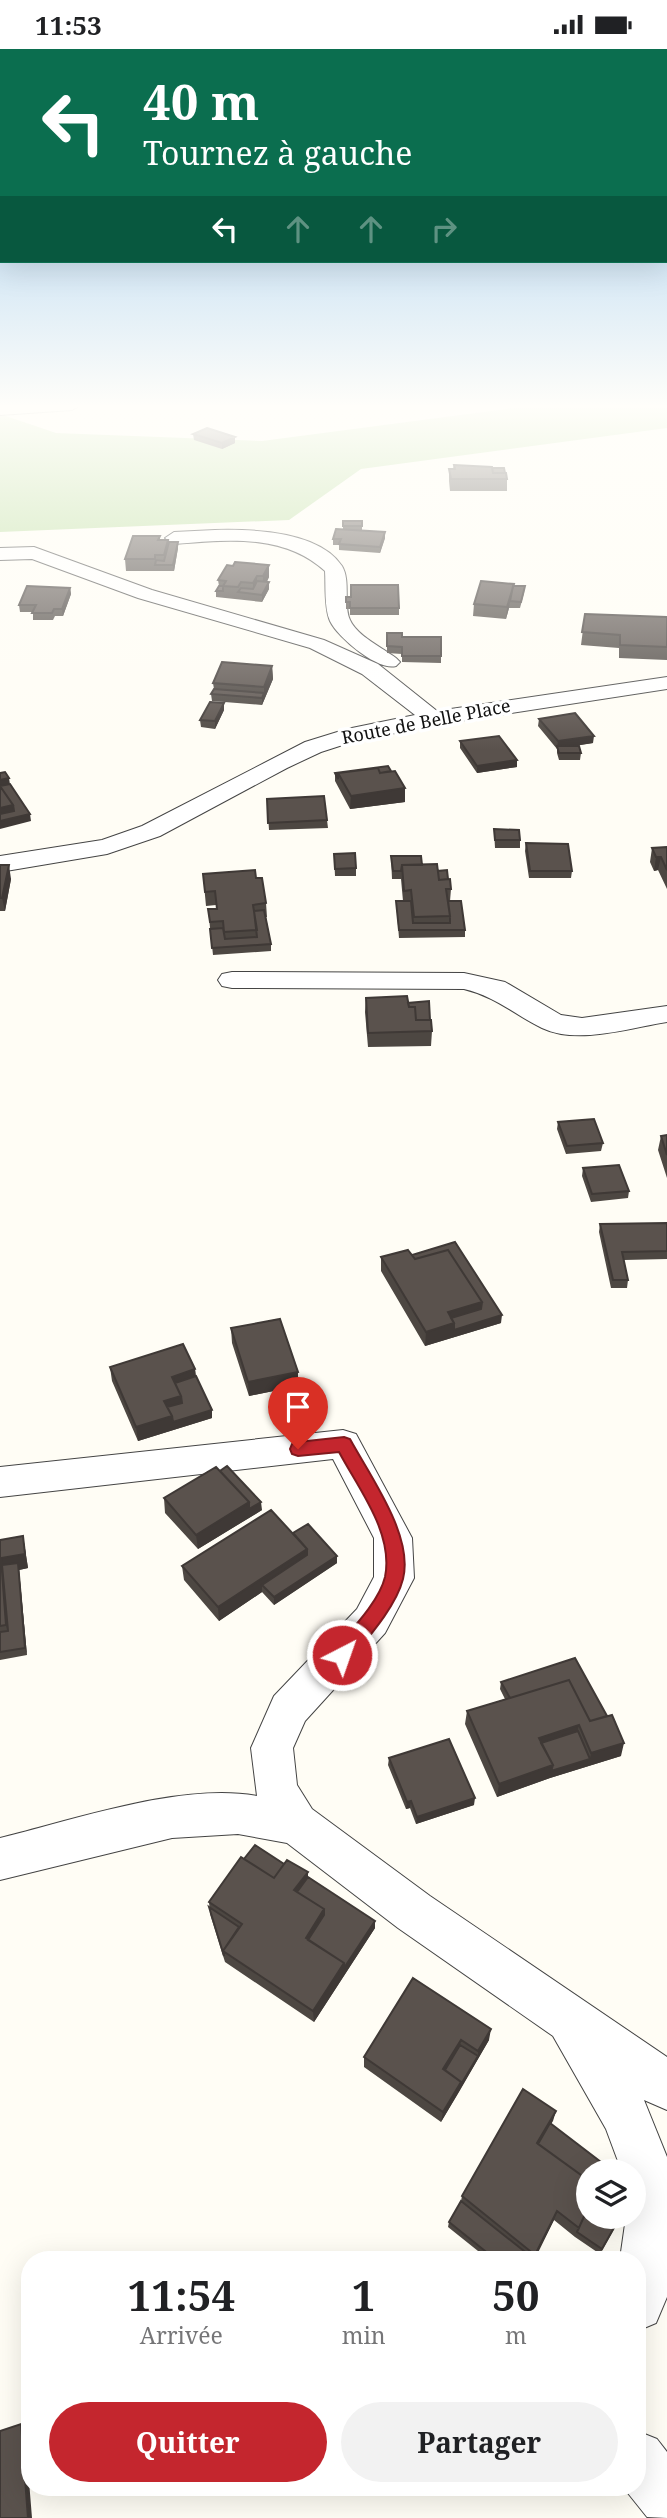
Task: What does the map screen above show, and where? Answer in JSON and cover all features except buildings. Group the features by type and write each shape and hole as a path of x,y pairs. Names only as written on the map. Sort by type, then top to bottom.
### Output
{"street":[{"path":"174,538 249,537 291,543 314,550 334,569 340,619 348,632 412,677 422,689 426,712"},
{"path":"0,554 34,553 145,594 317,644 370,669 426,712"},
{"name":"Route de Belle Place","path":"0,864 118,843 193,811 313,747 426,712 667,683"},
{"path":"232,980 464,981 495,988 554,1023 582,1027 667,1014"},
{"path":"0,1482 344,1444 393,1538 394,1578 371,1621 289,1709 272,1748 276,1790 297,1823 414,1912 667,2086"},
{"path":"0,1859 172,1818 238,1813 297,1823"},
{"path":"569,2018 626,2115 655,2192 646,2262"},
{"path":"646,2470 667,2497"}],"green space":[{"path":"0,520 284,520 0,532"}],"route":[{"path":"298,1449 344,1444 356,1472 393,1538 394,1578 371,1621 342,1655"}]}
